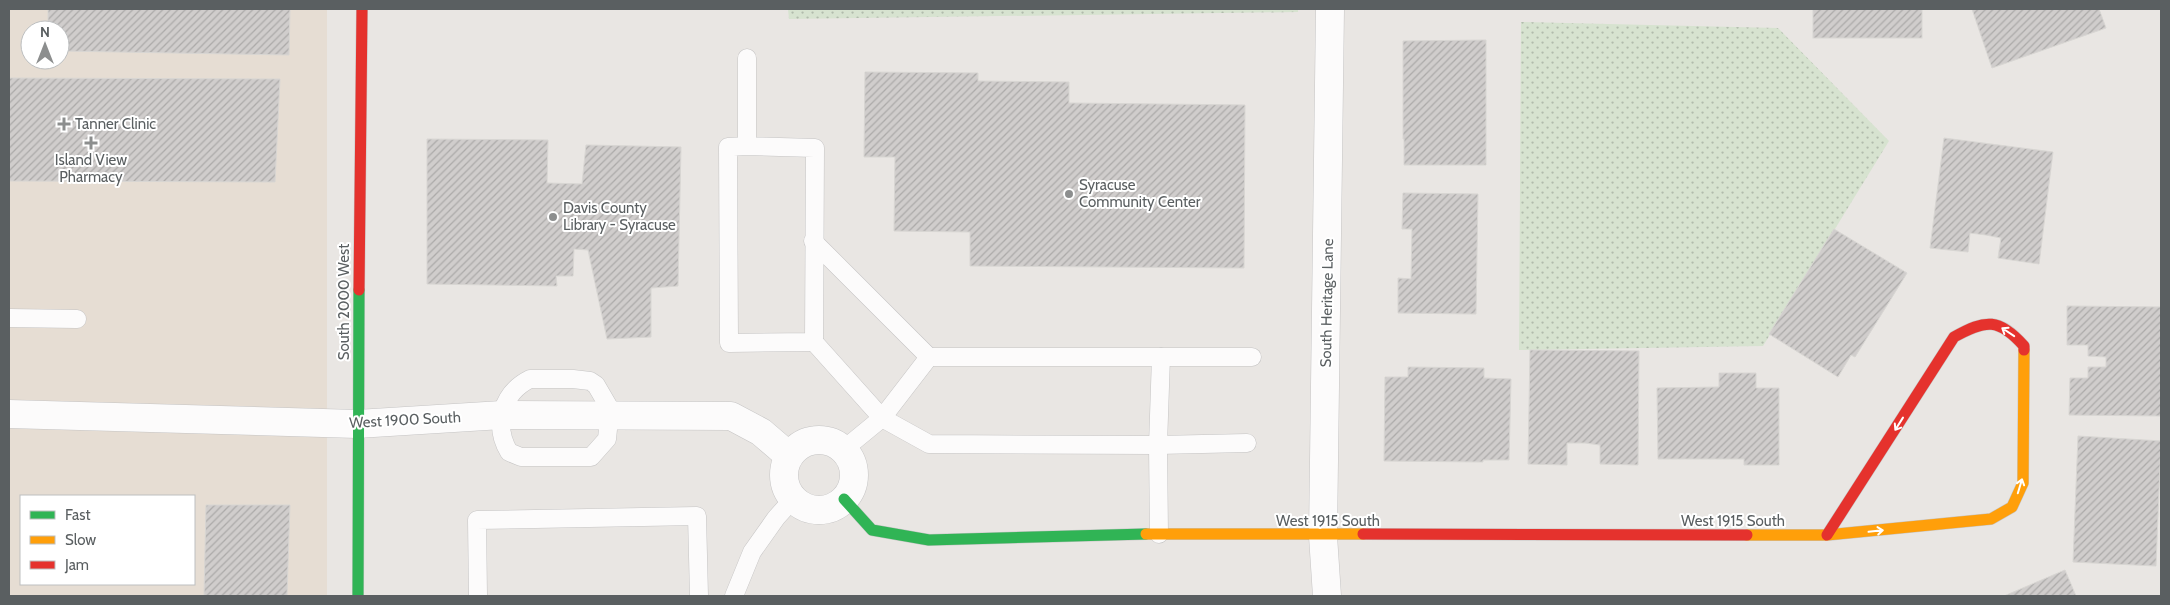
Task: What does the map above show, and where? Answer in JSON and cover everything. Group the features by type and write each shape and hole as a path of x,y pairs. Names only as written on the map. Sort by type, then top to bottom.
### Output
{"street":[{"name":"South 2000 West","path":"358,596 357,424 362,9"},
{"name":"South Heritage Lane","path":"1327,596 1323,536 1330,9"},
{"name":"West 1915 South","path":"844,499 872,530 929,540 1160,534 1323,536 1827,535 1991,519 2012,507 2022,483 2024,346 2007,329 1988,324 1974,326 1954,337 1827,535"},
{"name":"West 1900 South","path":"9,414 357,424 502,415 731,416 762,432 789,456"},
{"path":"818,440 830,442 843,450 853,466 854,478 851,490 844,499 829,508 812,510 802,506 793,499 786,489 783,478 784,466 789,456 802,445 818,440"}],"lane":[{"path":"747,58 747,146"},
{"path":"814,342 729,343 728,147 815,148 813,242 814,342 882,418 929,444 1158,445 1247,443"},
{"path":"813,242 929,358 1252,357"},
{"path":"9,318 77,319"},
{"path":"1160,534 1158,445 1161,357"},
{"path":"843,450 882,418 929,358"},
{"path":"530,379 590,381 596,385 610,409 610,415 607,439 591,456 521,456 509,452 503,442 500,429 503,408 512,392 520,384 530,379"},
{"path":"734,596 752,552 776,518 793,499"},
{"path":"478,596 477,520 698,516 699,596"}],"shaded area":[{"path":"9,9 327,9 327,596 9,596"}],"green space":[{"path":"788,9 1298,9 1298,12 789,19"},
{"path":"1521,22 1778,28 1889,141 1763,346 1519,350"}],"building":[{"path":"48,9 290,9 289,55 70,51 70,20 48,20"},
{"path":"1813,9 1922,9 1922,38 1813,38"},
{"path":"1972,9 2099,9 2106,28 1992,68"},
{"path":"1486,40 1486,165 1404,165 1403,41"},
{"name":"Syracuse Community Center","path":"865,72 978,73 978,81 1069,82 1069,103 1245,105 1244,268 970,266 970,232 894,231 895,157 864,157"},
{"path":"9,78 280,79 275,182 9,181"},
{"path":"1944,138 2053,152 2039,264 1998,258 2001,238 1986,235 1970,233 1968,252 1930,248"},
{"name":"Davis County Library - Syracuse","path":"427,139 548,140 547,183 582,184 586,145 681,147 678,286 651,288 651,337 607,339 588,250 574,249 573,276 556,276 557,286 427,284"},
{"path":"1403,193 1478,194 1476,314 1398,313 1398,278 1411,279 1412,229 1402,229"},
{"path":"1834,229 1907,273 1855,357 1851,355 1838,377 1769,334"},
{"path":"2067,306 2161,307 2161,416 2069,415 2070,378 2088,378 2088,367 2106,367 2106,357 2088,356 2088,345 2067,345"},
{"path":"1530,350 1639,351 1638,465 1600,464 1600,445 1585,443 1567,443 1567,465 1528,464"},
{"path":"1408,367 1484,368 1484,378 1511,379 1509,460 1483,460 1483,462 1384,461 1385,377 1408,377"},
{"path":"1719,373 1756,373 1756,388 1779,388 1779,465 1744,465 1744,459 1658,459 1657,388 1719,387"},
{"path":"2078,436 2161,441 2156,566 2073,562"},
{"path":"206,505 290,505 287,596 204,596"},
{"path":"2065,570 2076,596 2004,596"}],"traffic: fast":[{"path":"358,596 359,290"},
{"path":"844,499 872,530 929,540 1146,534"}],"traffic: slow":[{"path":"1747,535 1827,535 1991,519 2012,507 2023,483 2024,350"},
{"path":"1146,534 1363,534"}],"traffic: jam":[{"path":"359,290 362,9"},
{"path":"1827,535 1954,337 1975,327 1992,324 2007,330 2024,346 2024,350"},
{"path":"1363,534 1747,535"}],"place":[{"name":"Tanner Clinic","path":"64,124"},
{"name":"Island View Pharmacy","path":"91,143"},
{"name":"Syracuse Community Center","path":"1069,194"},
{"name":"Davis County Library - Syracuse","path":"553,217"}]}
